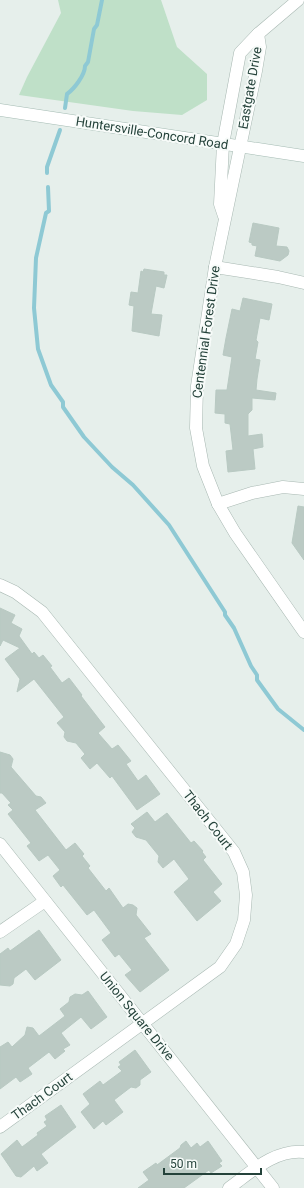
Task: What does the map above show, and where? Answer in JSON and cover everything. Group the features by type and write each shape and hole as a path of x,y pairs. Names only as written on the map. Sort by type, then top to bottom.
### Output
{"street":[{"name":"Eastgate Drive","path":"240,146 256,71 260,46 258,34 298,0"},
{"name":"Centennial Forest Drive","path":"225,219 220,204 223,144 240,52 258,34"},
{"name":"Huntersville-Concord Road","path":"0,110 304,156"},
{"name":"Centennial Forest Drive","path":"240,146 215,267 197,386 196,428 203,466 218,504 235,533 304,632"},
{"path":"215,267 278,277 304,283"},
{"path":"218,504 252,493 283,488 304,488"},
{"name":"Thach Court","path":"0,585 15,592 42,612 234,852 243,872 246,895 244,920 236,944 220,967 0,1127"},
{"name":"Union Square Drive","path":"0,844 273,1188"},
{"path":"0,932 45,901"},
{"path":"229,1188 257,1167 281,1154 304,1152"}],"green space":[{"path":"58,0 161,0 177,47 207,74 207,100 182,115 133,111 19,95 61,13"}],"building":[{"path":"253,223 279,228 276,246 287,247 289,251 288,255 280,261 255,256 257,246 252,245 252,243 249,242"},
{"path":"144,269 164,272 164,275 167,275 164,288 156,286 151,314 162,315 159,336 132,331 134,306 129,305 131,292 138,293 141,271 143,272"},
{"path":"243,298 272,304 269,320 260,318 256,340 258,342 255,359 260,360 256,390 276,393 275,400 252,398 252,410 248,414 248,436 262,434 263,447 253,449 255,469 228,472 226,451 233,450 230,424 225,423 225,414 215,413 216,390 227,390 232,357 223,355 232,309 240,311"},
{"path":"298,506 304,507 304,560 292,543"},
{"path":"0,608 15,615 11,623 22,629 19,636 32,654 34,652 39,658 43,655 52,666 50,667 62,683 69,678 105,727 98,733 112,749 118,745 131,761 126,764 138,781 146,775 160,794 137,810 112,776 110,778 97,763 90,769 81,758 85,754 76,743 67,741 64,737 65,732 57,723 64,717 34,679 17,692 20,679 5,659 20,648 3,640 0,646"},
{"path":"0,752 10,755 13,759 11,767 36,796 41,797 46,803 35,810 66,850 75,843 84,854 82,856 90,866 88,868 106,891 109,888 123,908 128,904 137,908 136,915 151,934 144,938 169,970 140,992 125,975 132,970 119,954 115,957 102,940 111,933 94,910 87,915 63,885 61,887 53,876 60,870 48,855 39,861 27,846 31,843 8,814 13,810 8,805 11,803 2,793 0,793"},
{"path":"147,812 155,822 167,813 191,843 194,841 203,851 202,852 206,857 203,860 222,884 213,892 221,901 197,921 174,892 189,879 174,859 163,868 158,862 159,856 146,840 136,837 132,832 135,828 131,824"},
{"path":"39,930 61,960 35,980 26,969 14,978 13,984 10,986 0,985 0,954 8,948 10,951"},
{"path":"88,991 107,1017 91,1029 81,1017 61,1033 70,1045 63,1049 65,1051 55,1059 49,1052 28,1068 32,1074 20,1082 16,1077 0,1089 0,1047 8,1042 12,1047 25,1035 27,1027 33,1028 39,1036 65,1016 60,1009 69,1002 70,997 75,994 82,995"},
{"path":"135,1050 151,1072 140,1080 140,1085 136,1088 131,1087 114,1100 123,1112 106,1125 103,1121 94,1129 81,1112 90,1104 83,1094 100,1081 103,1085 122,1071 118,1067 121,1065 119,1062"},
{"path":"61,1105 76,1127 41,1154 48,1163 37,1171 34,1166 21,1177 16,1176 1,1154 17,1140 22,1147 38,1135 37,1133 47,1126 44,1122 47,1120 45,1116"},
{"path":"186,1141 191,1148 197,1143 200,1147 208,1141 222,1161 219,1163 222,1166 211,1173 209,1170 184,1188 138,1188 149,1180 143,1172 156,1163 157,1165 180,1148"}],"waterway":[{"path":"65,108 67,94 79,82 88,62 94,29 97,25 102,0"},
{"path":"47,173 47,167 60,130"},
{"path":"48,187 49,211 46,213 36,258 34,308 38,349 51,385 63,402 63,407 84,437 112,467 133,485 169,525 225,612 225,615 234,628 251,666 257,675 257,680 278,709 304,730"}]}
